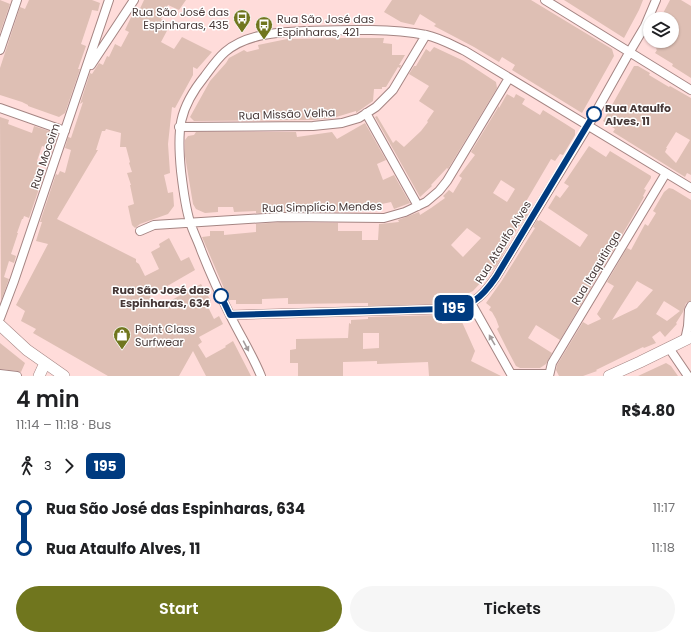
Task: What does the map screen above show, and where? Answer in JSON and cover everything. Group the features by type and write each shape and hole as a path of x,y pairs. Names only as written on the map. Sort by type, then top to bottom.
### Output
{"main road":[{"path":"0,325 27,350 64,376"},
{"path":"609,376 688,338"},
{"path":"39,376 45,363"}],"street":[{"path":"0,50 17,0"},
{"name":"Rua Mocoim","path":"0,318 85,74 109,0"},
{"path":"85,74 134,0"},
{"path":"545,0 630,54 691,90"},
{"name":"Rua Ataulfo Alves","path":"230,315 443,309 456,308 471,303 487,290 496,277 630,54 645,26 656,0"},
{"path":"261,376 208,268 190,223 182,180 178,141 179,127 189,99 198,84 224,53 246,40 272,34 314,31 386,31 426,35 441,39 465,51 691,188"},
{"name":"Rua Missão Velha","path":"179,127 313,126 342,123 359,118 376,107 393,90 426,35"},
{"name":"Rua Simplício Mendes","path":"140,231 154,226 281,218 384,218 406,212 426,202 439,191 447,181 509,78"},
{"path":"0,108 65,131"},
{"path":"366,113 418,206"},
{"name":"Rua Itaquitinga","path":"549,375 552,363 666,173"},
{"path":"471,303 511,374 549,375"},
{"path":"688,338 690,309"},
{"path":"669,348 688,376"},
{"path":"0,374 17,376"}],"building":[{"path":"0,0 10,4 0,33"},
{"path":"29,0 92,0 100,3 98,11 92,10 81,44 86,46 78,69 80,69 65,113 59,117 0,95 0,68 20,7 25,9"},
{"path":"144,0 186,0 179,10 168,5 161,19 168,22 166,26 169,27 161,42 174,49 182,37 212,52 197,69 193,67 193,75 175,108 172,107 168,144 170,173 164,175 168,193 173,192 174,206 168,214 140,224 135,228 132,225 128,206 134,204 131,185 127,173 132,172 126,147 120,147 121,133 106,129 105,131 102,131 96,150 98,150 57,219 136,259 136,262 139,264 145,276 159,269 151,252 160,247 159,244 169,238 181,261 189,257 195,270 150,296 157,308 201,284 211,301 206,303 214,319 219,316 223,324 199,337 202,342 198,345 206,358 226,347 225,346 233,341 251,376 206,376 193,351 179,376 108,376 33,333 36,329 21,321 25,311 16,305 48,244 36,241 42,222 40,222 56,174 58,175 60,171 65,173 71,150 65,148 68,137 71,138 83,102 80,104 90,73 92,74 99,63 103,65 107,56 109,57 115,44 121,47 129,32 125,30 133,13 137,15"},
{"path":"392,0 531,0 612,49 614,56 582,113 512,70 515,65 502,57 499,62 434,26 436,24 420,14 414,25 401,22 384,12"},
{"path":"564,0 643,0 624,38"},
{"path":"670,0 681,0 691,6 691,78 672,66 673,64 655,53 656,48 679,48 679,12 664,12"},
{"path":"384,38 383,43 392,44 392,55 405,55 399,65 401,65 400,68 398,67 386,87 382,87 382,89 374,89 373,101 356,113 356,111 333,118 313,120 194,121 190,117 210,81 229,58 244,50 247,52 259,49 258,45 287,39"},
{"path":"434,47 464,61 496,82 497,88 448,169 447,168 431,185 432,186 420,197 375,117 377,116 393,143 396,140 404,147 421,131 434,111 419,101 429,86 409,74 414,66 416,66 426,49 430,52"},
{"path":"634,66 638,66 650,73 649,75 691,98 691,175 687,173 685,177 613,132 615,129 603,121","holes":["676,132 690,140 676,163 665,152"]},
{"path":"507,94 514,98 516,94 525,99 522,104 540,115 543,110 575,130 575,135 563,155 560,154 555,161 551,159 521,210 528,214 515,232 497,265 473,291 453,301 439,302 439,304 368,306 368,303 288,304 288,298 262,299 262,304 236,304 236,300 229,300 202,237 210,236 210,231 224,231 224,235 256,232 256,224 281,222 338,223 338,231 362,231 362,240 378,240 379,224 399,222 398,220 419,212 420,215 445,198 443,196 449,190 453,193 462,178 459,176 475,155 471,152 499,106 499,108","holes":["501,180 515,189 507,202 493,193","467,228 481,238 463,257 451,245"]},
{"path":"0,117 9,120 8,124 32,133 34,126 58,134 52,149 42,146 37,161 40,163 38,168 45,171 29,218 24,216 17,233 11,254 16,256 14,263 9,261 4,277 9,279 1,301"},
{"path":"365,123 386,160 377,164 383,180 394,175 410,203 394,209 391,202 373,206 374,211 256,213 256,211 234,212 233,207 218,207 218,212 205,213 196,209 193,204 185,156 185,140 188,136 194,135 196,132 296,132 297,137 332,132 337,139"},
{"path":"589,146 606,157 610,151 651,176 651,178 644,189 646,190 643,196 644,197 560,340 536,325 528,338 552,353 546,364 540,368 520,368 516,366 507,349 497,329 499,327 496,319 489,310 491,307 486,303 535,228 533,227 537,220 540,220 580,247 588,235 548,208 556,195 560,198 569,186 564,183"},
{"path":"669,188 673,189 691,200 691,301 686,303 683,312 676,323 677,324 665,337 660,331 652,337 656,343 644,348 643,347 596,370 597,371 583,376 559,376 556,370 557,365 583,322 588,325 601,319 597,314 614,286 607,282 627,248 631,250 645,224 648,226 656,213 653,211 664,192","holes":["637,281 653,290 637,308 612,320","664,301 680,311 667,321 656,314"]},
{"path":"440,315 442,324 462,322 475,351 471,361 501,376 429,376 428,362 377,364 377,361 343,362 343,376 298,376 298,363 290,363 290,350 296,349 296,339 348,338 349,323 351,324 351,320 368,319 368,317","holes":["363,333 379,333 379,348 363,349"]},
{"path":"0,343 25,363 21,372 0,369"},
{"path":"666,363 671,366 678,376 638,376"}],"bus line":[{"name":"195","path":"221,296 230,315 443,309 456,308 471,303 487,290 496,277 594,114"}],"place":[{"name":"Rua São José das Espinharas, 435","path":"242,33"},
{"name":"Rua São José das Espinharas, 421","path":"264,40"},
{"name":"Rua Ataulfo Alves, 11","path":"594,114"},
{"name":"Rua São José das Espinharas, 634","path":"221,296"},
{"name":"Point Class Surfwear","path":"122,350"}]}
